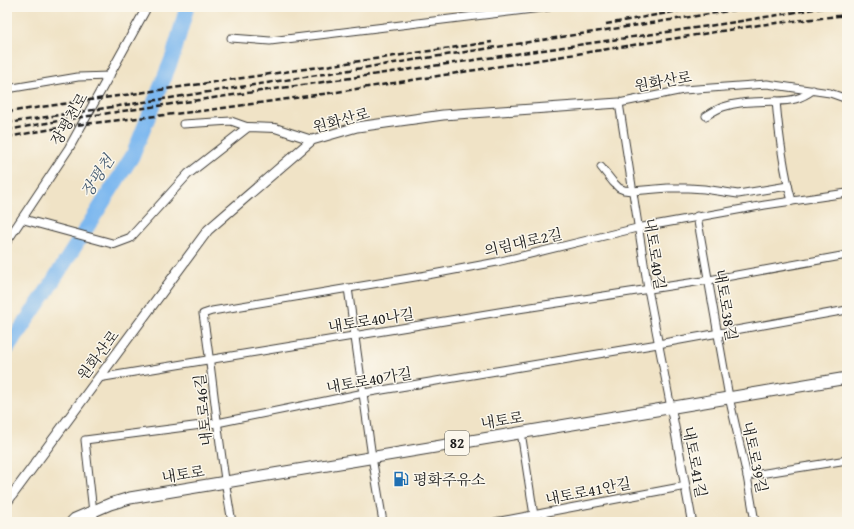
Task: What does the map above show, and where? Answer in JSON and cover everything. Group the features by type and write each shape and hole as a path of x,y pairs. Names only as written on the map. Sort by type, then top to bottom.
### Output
{"main road":[{"name":"원화산로","path":"7,502 208,230 312,140 357,127 443,115 619,103"},
{"name":"내토로","path":"72,522 75,519 94,517 110,504 130,498 847,378"}],"street":[{"name":"장평천로","path":"7,241 69,148 147,7"},
{"path":"231,38 270,41 550,7"},
{"path":"7,89 78,77 110,76"},
{"name":"원화산로","path":"619,103 683,90 766,84 830,93 847,100"},
{"path":"706,116 721,108 735,104 791,101 806,96 813,90"},
{"path":"776,101 779,138 792,201"},
{"name":"내토로40길","path":"619,103 637,228 671,408"},
{"path":"183,124 231,121 248,127 275,128 312,140"},
{"path":"22,219 114,244 130,238 188,174 248,127"},
{"path":"601,167 619,188 632,191 668,188 704,188 738,194 788,186"},
{"name":"의림대로2길","path":"203,314 220,309 497,262 637,228 697,216 847,193"},
{"name":"내토로38길","path":"697,216 729,397"},
{"name":"내토로40나길","path":"98,378 512,310 708,280 847,254"},
{"path":"348,288 372,457 383,522"},
{"name":"내토로40가길","path":"94,517 85,440 217,423 364,393 658,344 847,310"},
{"name":"내토로46길","path":"203,314 211,359 224,482 232,522"},
{"name":"내토로39길","path":"729,397 747,476 754,522"},
{"name":"내토로41길","path":"671,408 692,522"},
{"path":"521,432 534,518"},
{"path":"747,476 847,460"},
{"name":"내토로41안길","path":"495,522 534,518 686,486"}],"waterway":[{"name":"장평천","path":"7,349 46,292 133,155 173,56 187,7"}],"railway":[{"path":"606,24 701,7"},
{"path":"80,112 754,7"},
{"path":"7,130 75,118 729,23 827,7"},
{"path":"7,137 75,125 209,110 337,92 759,25 847,15"},
{"path":"7,112 492,42"},
{"path":"7,123 66,114"}],"place":[{"name":"평화주유소","path":"401,479"}]}
